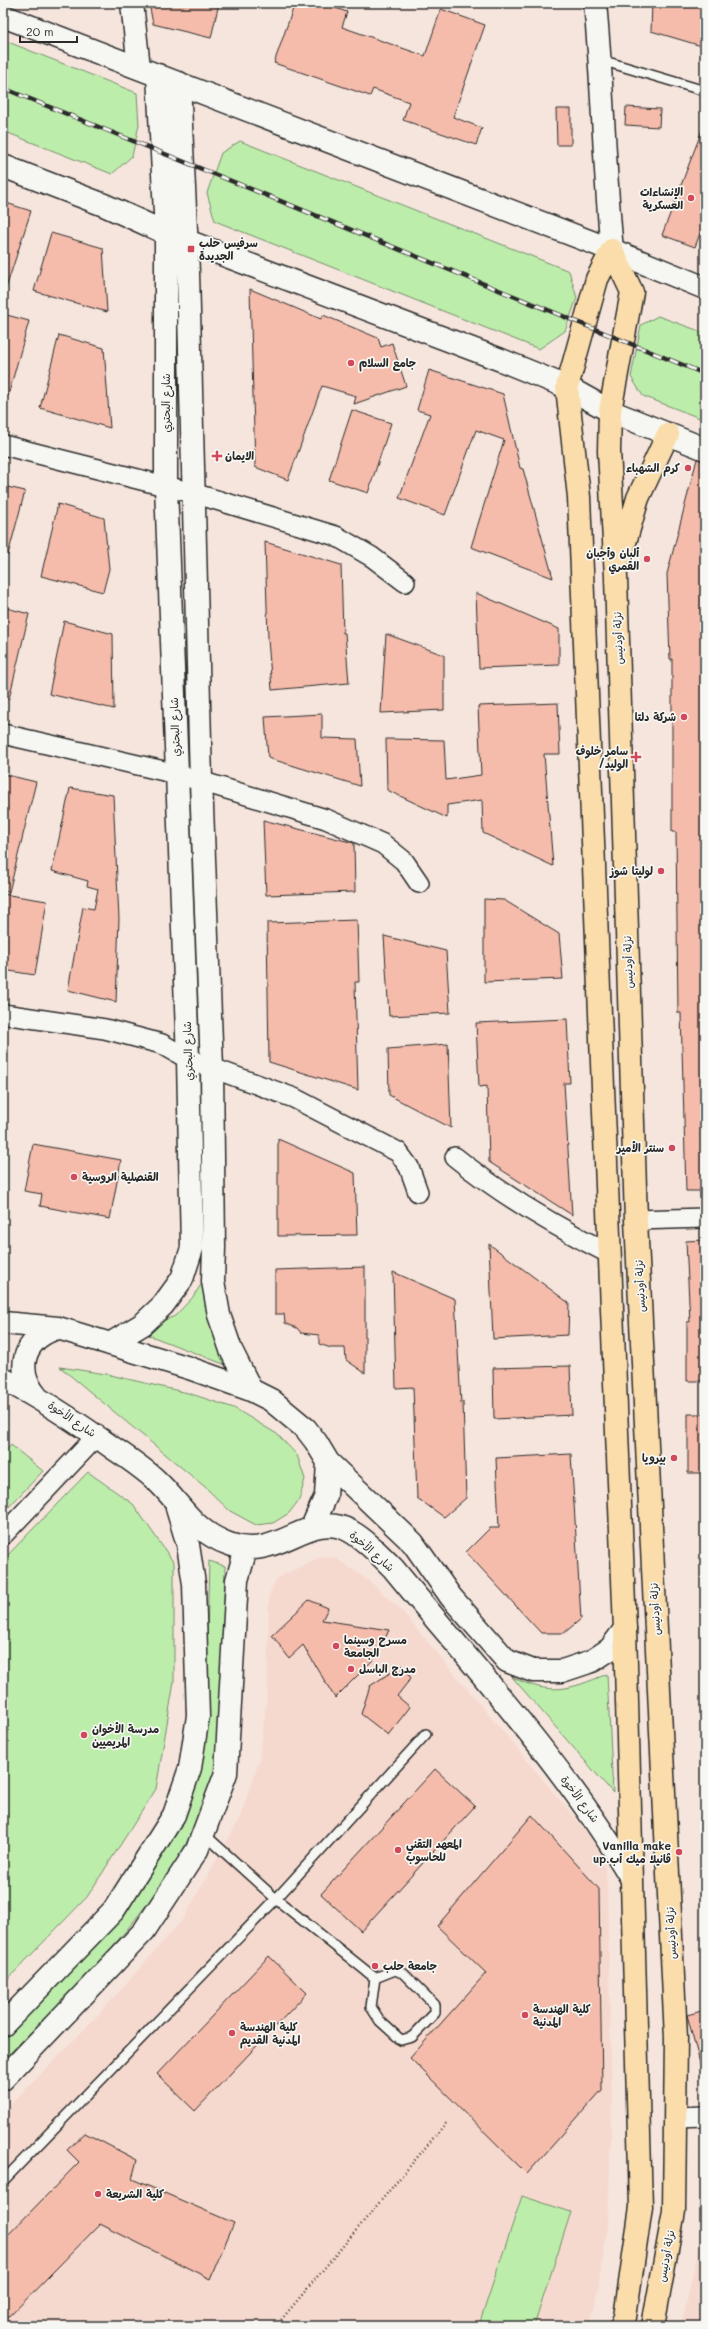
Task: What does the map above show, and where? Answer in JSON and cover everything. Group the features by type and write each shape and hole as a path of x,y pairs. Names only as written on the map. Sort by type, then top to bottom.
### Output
{"main road":[{"name":"شارع البحتري","path":"110,1344 143,1324 163,1305 182,1279 192,1248 188,1059 166,486 166,233 148,71 132,3"},
{"path":"595,3 601,60 606,186 612,250 597,279 567,387 579,497 625,1628 630,1876 641,2207 625,2317 622,2326"},
{"path":"3,16 612,250 705,288"},
{"path":"178,83 187,241 201,781 212,1068 213,1281 219,1315 230,1350 251,1390"},
{"path":"3,166 104,205 166,233 567,387 610,411 705,449"},
{"name":"نزلة أودنيس","path":"612,250 632,292 610,411 609,451 616,577 636,1220 676,2038 674,2211 653,2326"},
{"path":"616,577 638,498 668,434"},
{"path":"3,1323 58,1328 251,1390 271,1400 300,1424 316,1442 328,1462 413,1543 451,1597 507,1661 533,1671 562,1671 592,1661 610,1649 625,1628"},
{"path":"37,1397 25,1378 25,1356 30,1346 38,1337 47,1331 58,1328"},
{"name":"شارع الأخوة","path":"3,1379 37,1397 97,1436 157,1481 186,1516 209,1534 229,1544 246,1549 275,1545 312,1527 332,1524 350,1531 394,1568 576,1793 605,1834 630,1876"},
{"path":"312,1527 326,1496 328,1462"},
{"path":"3,2025 114,1910 174,1815 190,1768 198,1716 194,1584 188,1545 176,1503"},
{"path":"3,2079 144,1931 197,1850 226,1773 236,1580 246,1549"}],"street":[{"path":"3,445 193,493 336,536 372,557 404,582"},
{"path":"3,734 177,774 326,818 371,837 399,856 419,883"},
{"path":"3,1014 105,1029 162,1044 188,1059 294,1098 391,1146 404,1159 418,1192"},
{"path":"455,1157 483,1179 570,1235 610,1254"},
{"path":"636,1220 705,1218"},
{"path":"3,1535 97,1436"},
{"path":"676,2117 705,2116"}],"lane":[{"path":"601,60 705,91"},
{"path":"3,2181 276,1899 426,1734"},
{"path":"203,1833 276,1899 375,1978"},
{"path":"394,1970 403,1973 435,2005 435,2014 412,2037 401,2040 380,2021 371,2007 375,1978 394,1970"}],"path":[{"path":"276,2326 446,2123"}],"shaded area":[{"name":"جامعة حلب","path":"320,1557 334,1557 373,1584 402,1611 591,1837 603,1858 607,1881 612,2098 608,2228 594,2311 589,2326 3,2326 3,2112 99,2014 183,1919 239,1820 259,1761 267,1695 269,1595 277,1578"},
{"path":"705,2164 705,2326 681,2326 699,2246"}],"green space":[{"path":"3,40 137,93 139,125 132,156 112,174 3,131"},
{"path":"240,141 569,271 577,298 565,331 539,349 215,221 207,193 221,153"},
{"path":"658,316 705,333 705,420 643,396 631,377 641,325"},
{"path":"209,1272 216,1338 226,1365 138,1331 175,1316 193,1297"},
{"path":"60,1367 106,1374 188,1393 234,1408 277,1434 297,1455 305,1479 299,1500 289,1513 273,1523 256,1525 230,1511 205,1487"},
{"path":"11,1445 43,1471 3,1513 3,1454"},
{"name":"مدرسة الأخوان المريميين","path":"88,1472 133,1504 174,1563 174,1682 156,1789 87,1897 3,1984 3,1560"},
{"path":"209,1561 225,1566 220,1738 218,1753 206,1798 188,1841 163,1882 134,1921 69,1994 3,2060 3,2037 134,1899 205,1718"},
{"path":"607,1674 613,1793 512,1677 538,1687 560,1689 582,1684"},
{"path":"522,2196 571,2212 534,2326 479,2325"}],"building":[{"path":"149,3 219,3 211,38 153,24"},
{"path":"295,3 321,3 347,12 342,27 425,56 441,9 485,25 453,117 482,128 476,145 403,120 409,102 373,89 370,96 274,63"},
{"path":"652,3 705,3 705,47 651,31"},
{"path":"626,107 660,109 659,127 625,125"},
{"path":"556,109 571,109 571,145 557,145"},
{"path":"704,125 705,220 695,247 662,235"},
{"path":"3,202 31,211 6,288 3,287"},
{"path":"51,233 103,248 107,312 34,291"},
{"path":"250,289 321,319 323,315 378,338 381,347 392,343 406,386 354,404 356,396 322,386 288,480 255,467"},
{"path":"3,314 29,321 8,396 3,396"},
{"path":"59,335 104,348 110,428 40,408"},
{"path":"429,370 503,394 520,468 523,469 553,578 471,547 504,440 476,430 445,515 399,498 430,414 417,410"},
{"path":"352,410 391,423 368,493 329,480"},
{"path":"697,459 705,461 705,1191 686,1191 681,1013 678,1013 676,832 672,832 672,659 670,659 667,574"},
{"path":"3,486 25,491 8,555 3,554"},
{"path":"58,504 104,518 109,569 103,592 41,576"},
{"path":"265,542 341,565 343,633 345,633 349,683 272,690 268,639"},
{"path":"476,593 559,629 559,665 479,668"},
{"path":"3,607 29,614 9,699 3,698"},
{"path":"64,621 113,634 114,709 49,694"},
{"path":"386,634 444,655 444,710 381,713"},
{"path":"558,703 560,754 544,754 553,866 483,833 482,800 447,805 447,818 387,790 386,739 444,740 446,780 481,775 478,706"},
{"path":"322,714 322,738 357,739 360,786 268,758 265,717"},
{"path":"3,774 36,782 9,892 3,891"},
{"path":"70,788 113,795 119,919 116,1002 68,990 83,907 94,909 98,889 87,886 88,881 52,871"},
{"path":"263,820 354,843 355,892 266,895"},
{"path":"3,894 47,901 35,975 3,970"},
{"path":"484,899 504,900 559,934 563,979 484,982"},
{"path":"357,920 359,982 355,982 358,1090 269,1062 267,923"},
{"path":"384,936 446,951 450,1013 389,1016"},
{"path":"567,1019 570,1083 564,1083 572,1215 489,1162 487,1086 479,1087 476,1023"},
{"path":"448,1044 451,1128 389,1095 388,1049"},
{"path":"278,1139 355,1173 357,1235 278,1236"},
{"path":"33,1144 121,1160 110,1219 40,1206 42,1194 24,1191"},
{"path":"705,1240 705,1381 687,1381 687,1322 690,1322 686,1241"},
{"path":"489,1244 569,1303 568,1335 493,1339"},
{"path":"365,1267 365,1373 346,1360 345,1348 331,1348 319,1344 319,1335 301,1333 297,1328 285,1323 284,1314 275,1314 275,1270"},
{"path":"393,1272 455,1299 461,1403 463,1402 466,1498 444,1517 417,1498 413,1387 396,1388"},
{"path":"570,1366 572,1415 494,1419 493,1368"},
{"path":"688,1414 705,1414 705,1473 688,1473"},
{"path":"571,1454 581,1619 564,1633 541,1633 466,1552 490,1528 499,1528 496,1458"},
{"name":"مدرج الباسل","path":"309,1600 328,1608 322,1620 389,1630 377,1656 335,1698 303,1645 289,1658 272,1635"},
{"path":"402,1665 411,1678 397,1696 410,1707 388,1735 361,1714 370,1686"},
{"name":"المعهد التقني للحاسوب","path":"435,1769 475,1806 361,1931 321,1894"},
{"name":"كلية الهندسة المدنية","path":"532,1815 599,1889 602,2090 527,2174 410,2058 486,1973 437,1926"},
{"name":"كلية الهندسة المدنية القديم","path":"269,1956 307,1993 195,2111 157,2074"},
{"path":"705,2010 705,2066 701,2067 687,2015"},
{"path":"85,2133 137,2160 132,2179 234,2223 210,2279 100,2224 3,2323 3,2240 79,2162 67,2150"}],"railway":[{"path":"3,88 705,374"}],"place":[{"name":"الإنشاءات العسكرية","path":"691,198"},
{"name":"سرفيس حلب الجديدة","path":"191,249"},
{"name":"جامع السلام","path":"351,363"},
{"name":"الايمان","path":"217,456"},
{"name":"كرم الشهباء","path":"688,468"},
{"name":"ألبان وأجبان القمري","path":"647,559"},
{"name":"شركة دلتا","path":"684,717"},
{"name":"سامر خلوف /الوليد","path":"636,757"},
{"name":"لوليتا شوز","path":"661,871"},
{"name":"سنتر الأمير","path":"672,1148"},
{"name":"القنصلية الروسية","path":"74,1177"},
{"name":"بيرويا","path":"674,1458"},
{"name":"مسرح وسينما الجامعة","path":"336,1646"},
{"name":"مدرج الباسل","path":"351,1669"},
{"name":"مدرسة الأخوان المريميين","path":"84,1735"},
{"name":"المعهد التقني للحاسوب","path":"398,1850"},
{"name":"Vanilla make up.ڤانيلا ميك أب","path":"679,1852"},
{"name":"جامعة حلب","path":"375,1966"},
{"name":"كلية الهندسة المدنية","path":"525,2015"},
{"name":"كلية الهندسة المدنية القديم","path":"232,2033"},
{"name":"كلية الشريعة","path":"98,2194"}]}
